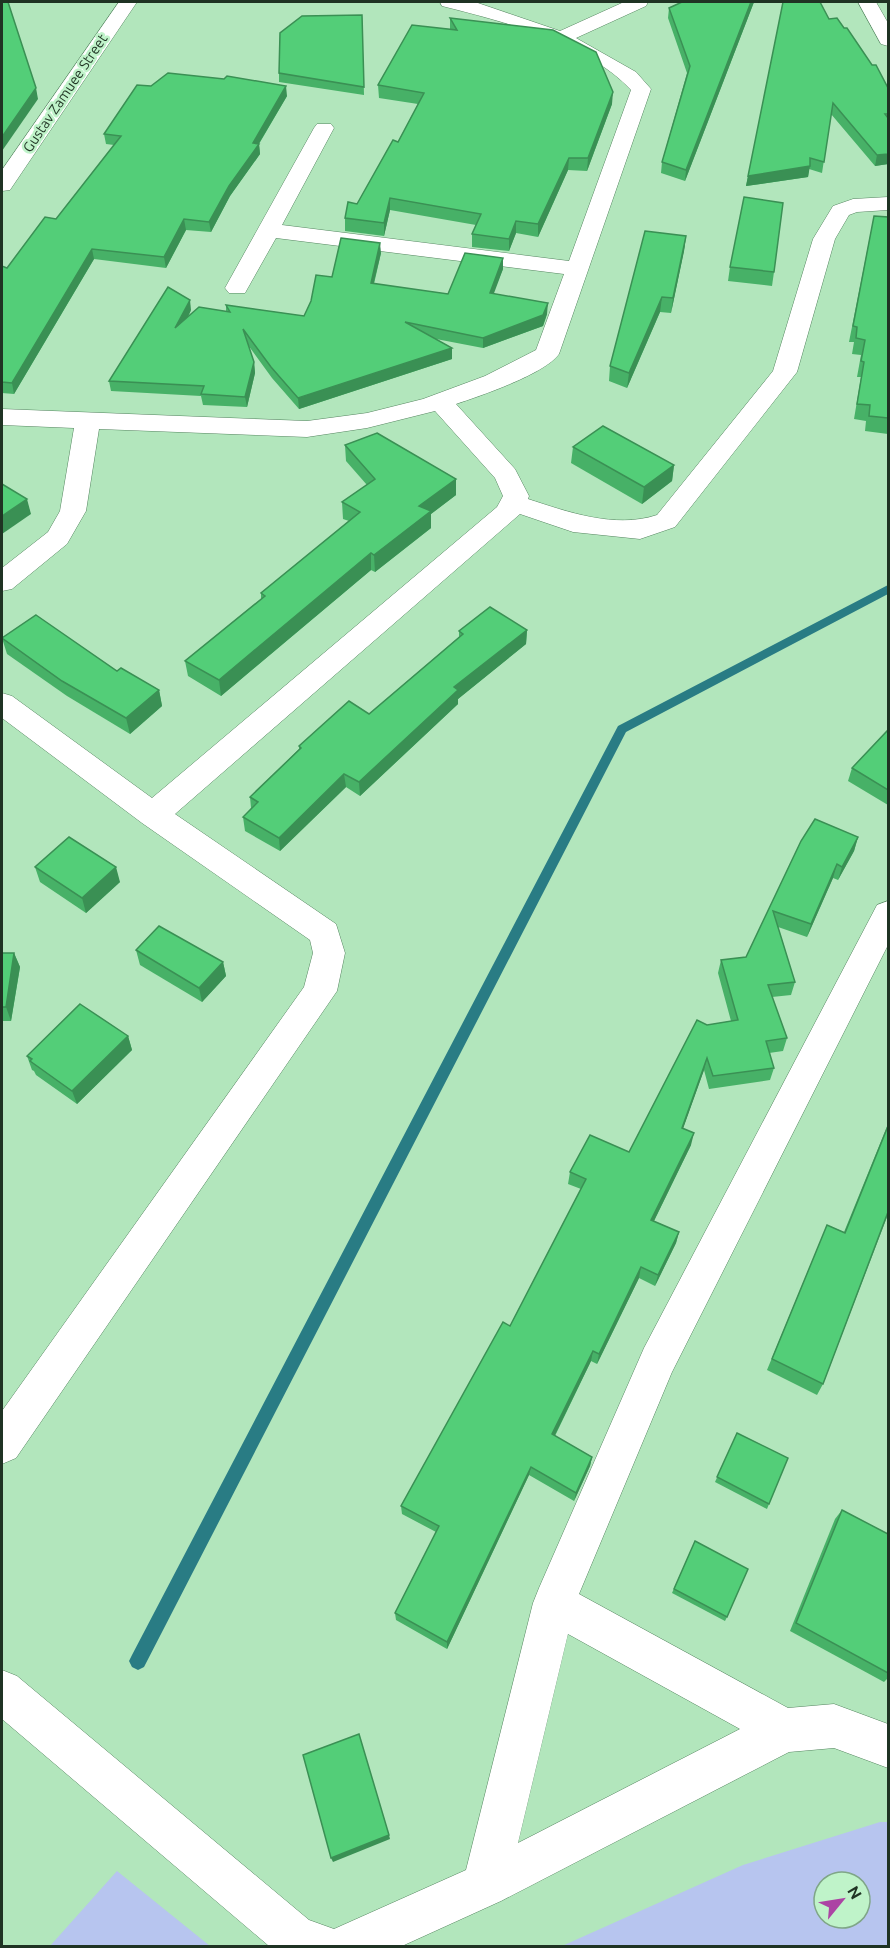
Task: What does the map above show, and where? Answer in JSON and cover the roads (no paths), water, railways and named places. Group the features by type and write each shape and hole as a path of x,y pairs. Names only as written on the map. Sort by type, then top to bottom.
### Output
{"street":[{"name":"Gustav Zamuee Street","path":"2,185 128,2"},
{"path":"2,417 307,429 345,426 440,402 531,365 548,354 641,89 631,76 560,38 471,4 449,2"},
{"path":"560,38 639,2"},
{"path":"867,2 888,40"},
{"path":"237,288 324,128"},
{"path":"513,503 584,524 640,530 666,521 784,372 824,239 841,210 853,206 888,204"},
{"path":"269,230 578,269"},
{"path":"153,815 508,512 516,496 506,475 440,402"},
{"path":"2,582 58,538 73,511 87,422"},
{"path":"2,703 153,815 325,933 329,953 322,981 313,1000 2,1444"},
{"path":"485,1885 554,1603 658,1361 888,914"},
{"path":"554,1603 785,1730"},
{"path":"2,1691 296,1939 320,1947"},
{"path":"350,1947 485,1885 785,1730 834,1726 888,1746"}],"waterway":[{"path":"138,1661 622,729 888,589"}]}
